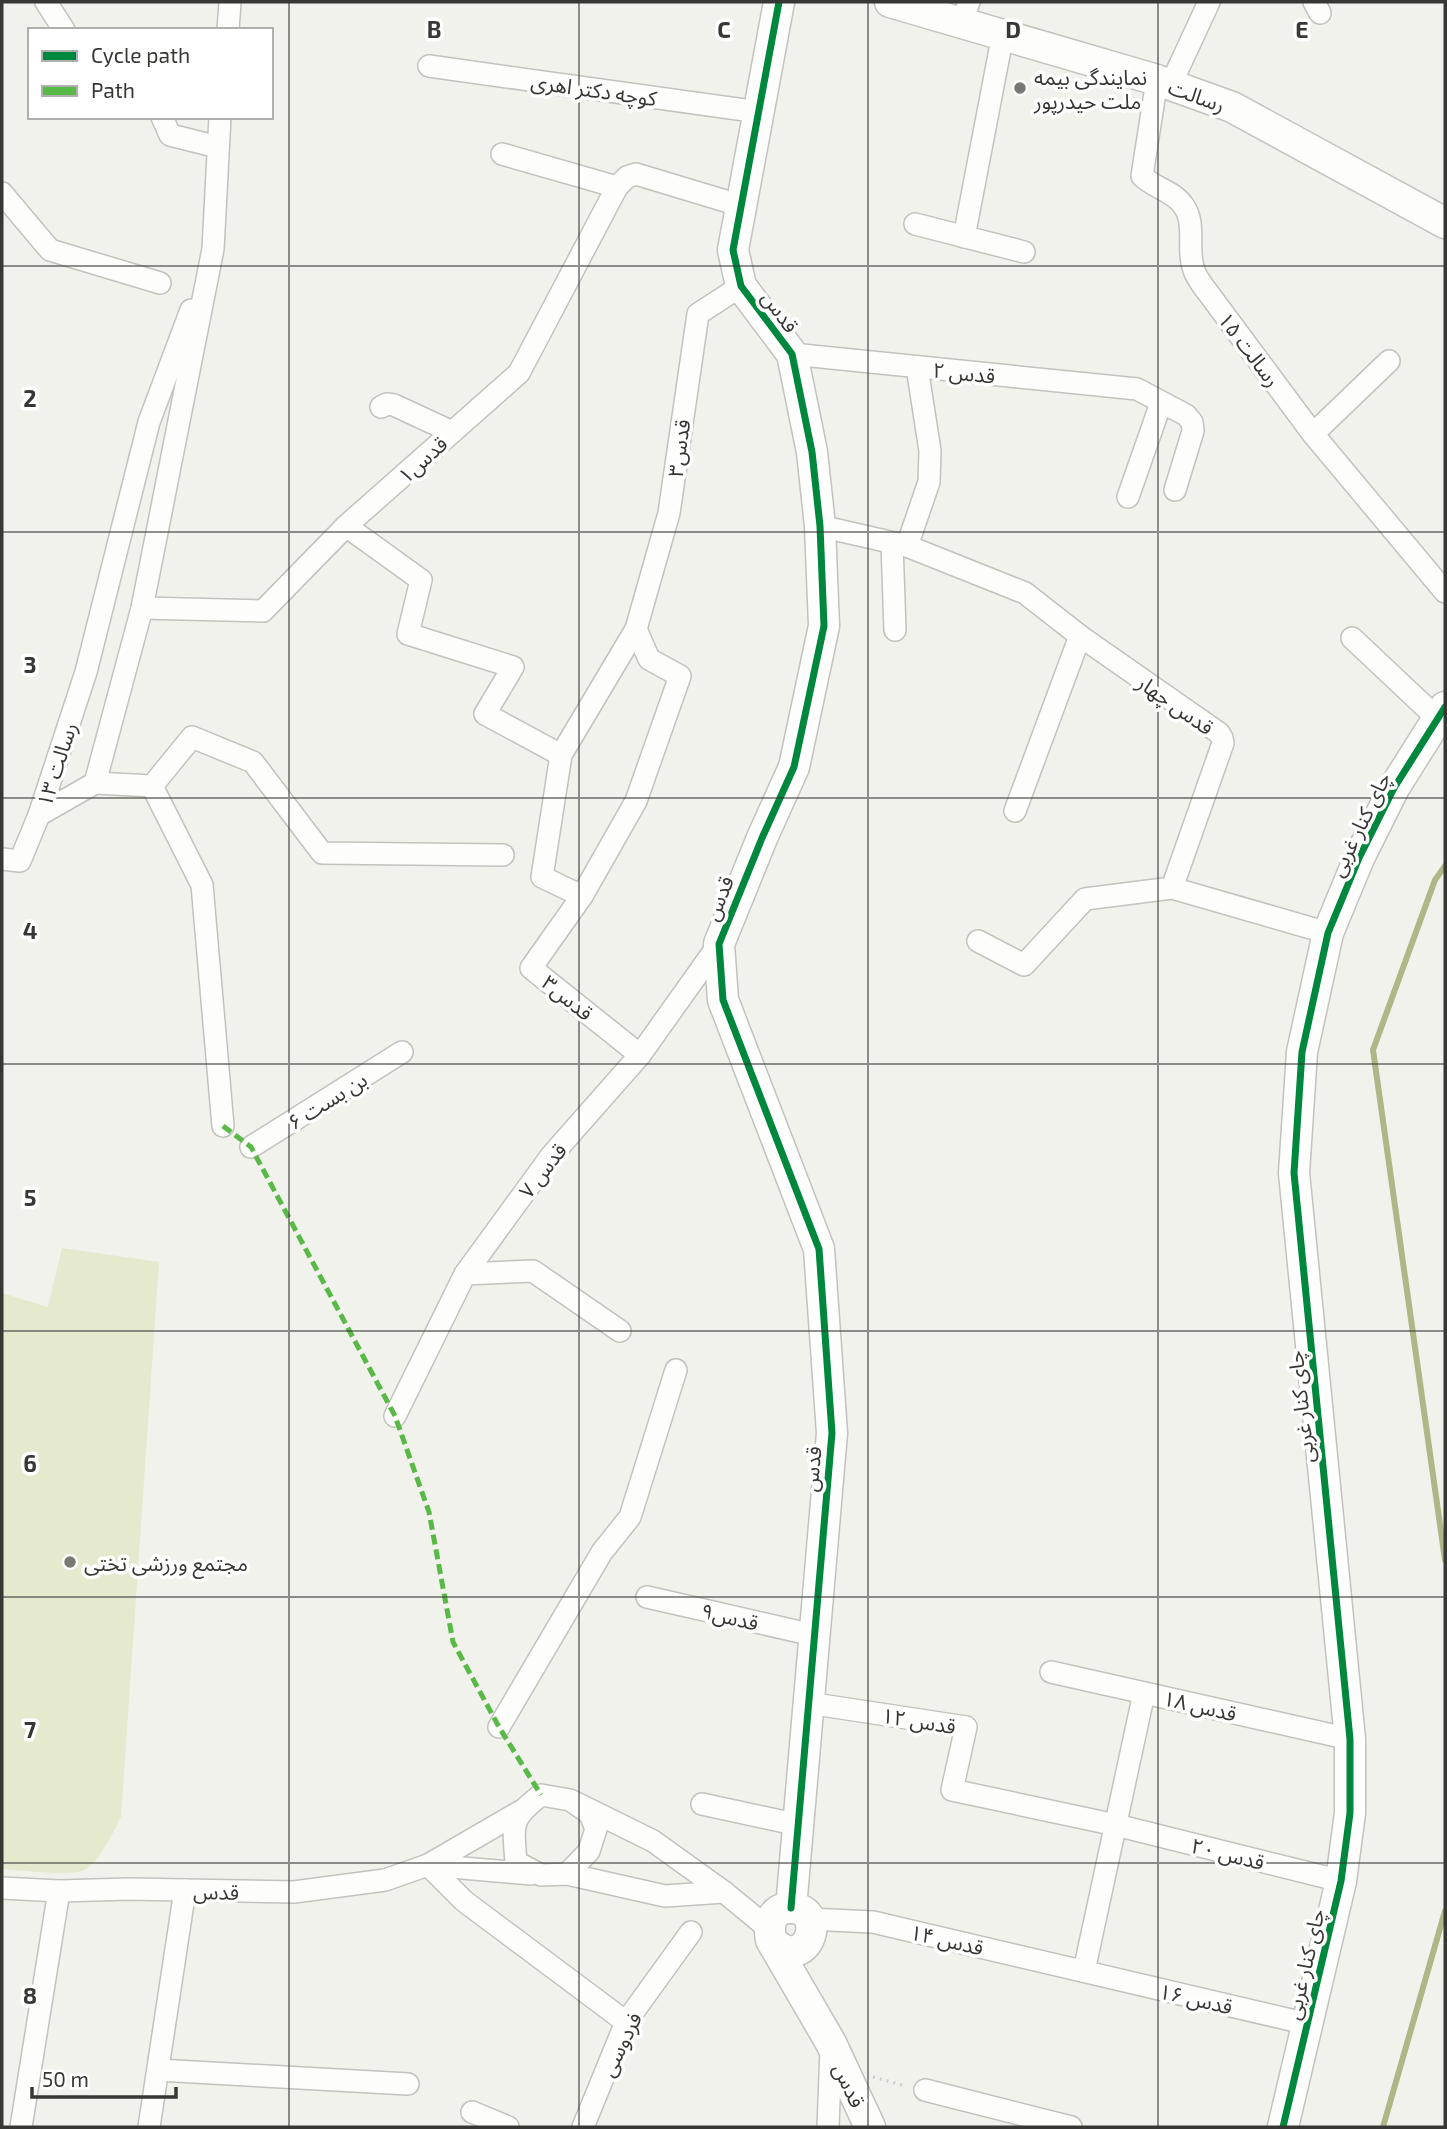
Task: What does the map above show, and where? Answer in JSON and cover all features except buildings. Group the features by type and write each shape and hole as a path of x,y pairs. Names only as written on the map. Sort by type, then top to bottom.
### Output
{"street":[{"path":"46,2 63,28"},
{"path":"228,28 230,2"},
{"name":"قدس","path":"779,2 733,250 741,286 792,354 812,452 820,526 824,626 794,767 719,944 723,1000 819,1248 832,1433 799,1825 804,1919 814,1976 837,2057 828,2127"},
{"name":"رسالت","path":"890,2 965,12 1003,33 1164,82 1232,107 1445,223"},
{"path":"1164,82 1209,2"},
{"path":"964,237 1003,33"},
{"name":"کوچه دکتر اهری","path":"429,66 759,112"},
{"name":"رسالت ۱۵","path":"1164,82 1142,176 1184,206 1189,218 1193,270 1313,433 1445,592"},
{"path":"163,119 170,135 218,147"},
{"name":"رسالت ۱۳","path":"39,815 95,783 142,608 214,249 220,119"},
{"path":"502,154 617,187 627,177 636,174 743,206"},
{"name":"قدس۱","path":"142,608 263,611 346,526 519,373 617,187"},
{"path":"2,193 50,250 160,283"},
{"path":"915,224 1024,252"},
{"name":"رسالت ۱۳","path":"39,815 86,672 149,422 214,249"},
{"name":"قدس۳","path":"582,896 542,877 561,755 636,629 669,513 698,314 741,286"},
{"name":"قدس ۲","path":"792,354 1137,389 1161,402"},
{"path":"1313,433 1389,361"},
{"path":"895,630 900,545 929,482 930,451 917,367"},
{"path":"1128,497 1161,402 1186,415 1192,422 1193,431 1175,489"},
{"path":"381,407 394,405 452,432"},
{"path":"346,526 421,580 408,634 513,667 485,714 561,755"},
{"name":"قدس چهار","path":"820,526 900,545 1025,593 1080,636 1219,733 1223,743 1172,888"},
{"name":"قدس۳","path":"636,629 649,659 680,676 636,801 582,896 531,968 640,1055"},
{"path":"1015,811 1080,636"},
{"path":"1352,638 1442,713"},
{"name":"چای کنار غربی","path":"1283,2127 1341,1881 1350,1813 1350,1739 1294,1173 1302,1052 1328,933 1359,858 1394,788 1442,713"},
{"path":"152,786 192,737 253,762 322,853 503,855"},
{"path":"95,783 152,786"},
{"path":"152,786 202,885 223,1126"},
{"path":"2,859 20,860 39,815"},
{"path":"978,941 1024,965 1085,899 1172,888 1328,933"},
{"name":"قدس ۷","path":"395,1416 465,1274 551,1156 640,1055 719,944"},
{"name":"بن بست ۶","path":"251,1147 402,1052"},
{"path":"465,1274 533,1271 620,1331"},
{"path":"499,1727 602,1552 630,1517 676,1370"},
{"name":"قدس۹","path":"647,1597 813,1635"},
{"name":"قدس ۱۸","path":"1051,1672 1350,1739"},
{"path":"1084,1971 1144,1693"},
{"name":"قدس ۱۲","path":"808,1703 966,1727 952,1790 1116,1825"},
{"path":"428,1865 521,1811 541,1795 570,1800 590,1814 596,1829 589,1851 567,1874"},
{"name":"قدس","path":"570,1800 653,1841 724,1892 770,1935 837,2057 870,2127"},
{"path":"702,1804 799,1825"},
{"path":"521,1811 513,1828 516,1862 541,1875"},
{"name":"قدس ۲۰","path":"1116,1825 1341,1881"},
{"path":"428,1865 541,1875 567,1874 665,1896 724,1892"},
{"path":"428,1865 464,1901 626,2022"},
{"name":"قدس","path":"2,1888 59,1891 294,1892 385,1880 428,1865"},
{"path":"149,2127 185,1890"},
{"path":"20,2127 59,1891"},
{"path":"770,1935 771,1918 780,1910 804,1919"},
{"name":"قدس ۱۴","path":"804,1919 873,1922 1084,1971"},
{"name":"فردوسی","path":"583,2127 626,2022 691,1932"},
{"name":"قدس ۱۶","path":"1084,1971 1308,2024"},
{"path":"158,2070 408,2084"},
{"path":"925,2090 1071,2127"},
{"path":"472,2112 508,2127"}],"path":[{"path":"837,2057 925,2090"}],"green space":[{"name":"مجتمع ورزشی تختی","path":"62,1248 159,1262 121,1817 106,1846 90,1866 77,1872 56,1873 2,1869 2,1293 48,1307"}],"waterway":[{"path":"1445,866 1435,880 1373,1050 1445,1560"},
{"path":"1383,2127 1445,1911"}],"marked path":[{"path":"223,1126 251,1147 395,1416 429,1512 453,1642 499,1727 541,1795"}],"cycle path":[{"path":"779,2 733,250 741,286 792,354 812,452 820,526 824,626 794,767 719,944 723,1000 819,1249 832,1433 791,1908"},
{"path":"1283,2127 1341,1881 1350,1813 1350,1739 1294,1173 1302,1052 1328,933 1359,858 1394,788 1445,707"}],"place":[{"name":"نمایندگی بیمه ملت حیدرپور","path":"1020,88"},
{"name":"مجتمع ورزشی تختی","path":"70,1562"}]}
